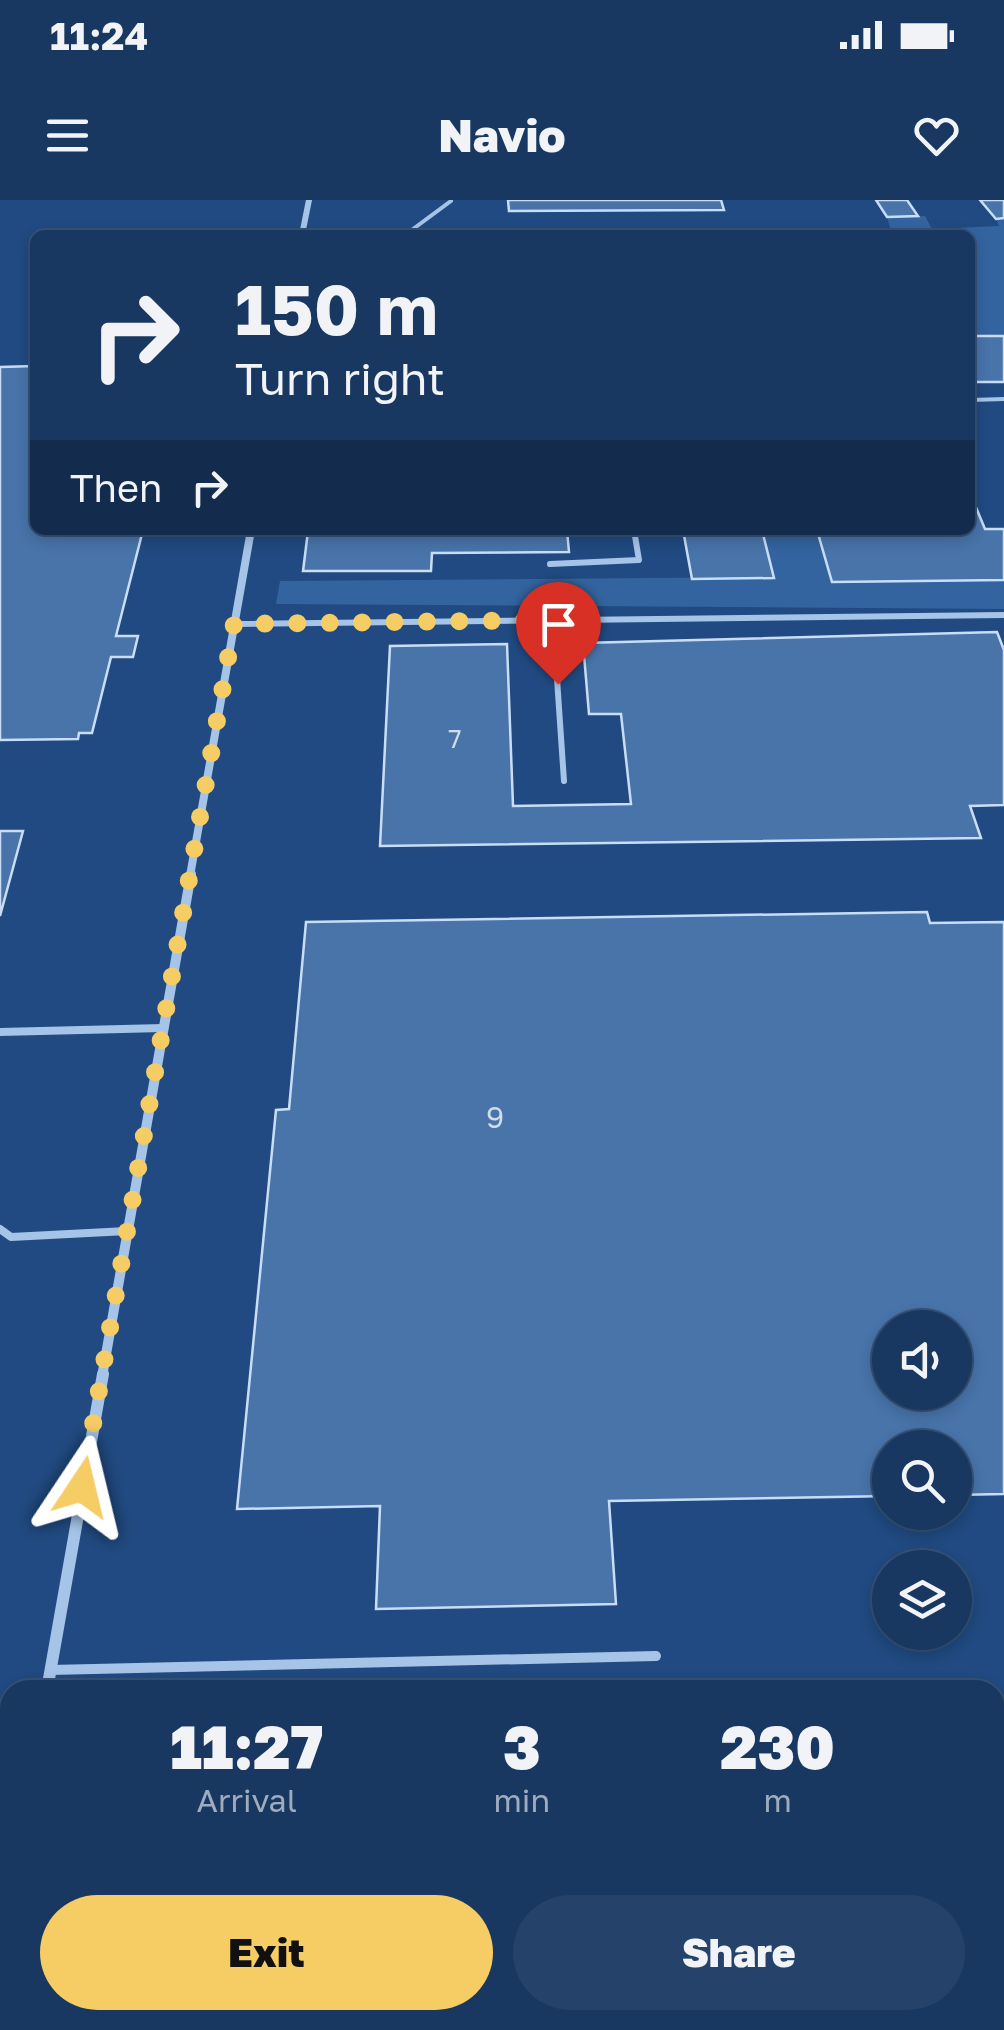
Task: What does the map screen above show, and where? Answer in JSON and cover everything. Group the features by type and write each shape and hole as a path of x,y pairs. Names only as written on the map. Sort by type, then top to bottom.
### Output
{"street":[{"path":"303,230 308,200"},
{"path":"48,1680 250,535"}],"lane":[{"path":"411,230 452,201"},
{"path":"975,400 1004,399"},
{"path":"550,564 639,560 635,535"},
{"path":"234,624 1004,614"},
{"path":"553,620 564,781"},
{"path":"0,1032 163,1028"},
{"path":"0,1229 11,1238 127,1232"},
{"path":"50,1670 656,1656"}],"shaded area":[{"path":"925,216 932,229 999,226 996,219 1004,218 1004,336 975,336 975,230 891,230 887,217"},
{"path":"763,535 818,535 832,582 1004,580 1004,609 276,604 280,581 773,577"}],"building":[{"path":"508,200 721,200 724,210 509,211"},
{"path":"876,200 907,200 918,216 887,217"},
{"path":"980,200 1004,200 1004,218 996,219"},
{"path":"975,336 1004,336 1004,382 975,382"},
{"path":"30,366 30,535 142,535 116,636 138,636 133,657 111,657 92,733 79,733 78,739 0,740 0,367"},
{"path":"975,505 985,529 1004,529 1004,580 832,582 818,535 975,535"},
{"path":"308,535 567,535 569,552 432,553 431,571 303,571"},
{"path":"684,535 763,535 774,578 692,579"},
{"path":"997,632 1004,650 1004,805 970,806 981,838 380,846 390,646 507,644 513,806 631,804 621,714 589,714 583,643"},
{"path":"0,831 23,831 0,916"},
{"path":"927,912 930,923 1004,922 1004,1494 972,1495 972,1430 872,1430 872,1496 609,1501 616,1604 376,1609 380,1506 237,1509 276,1110 289,1109 306,922"}],"route":[{"path":"82,1487 234,624 553,620 558,684"}]}
